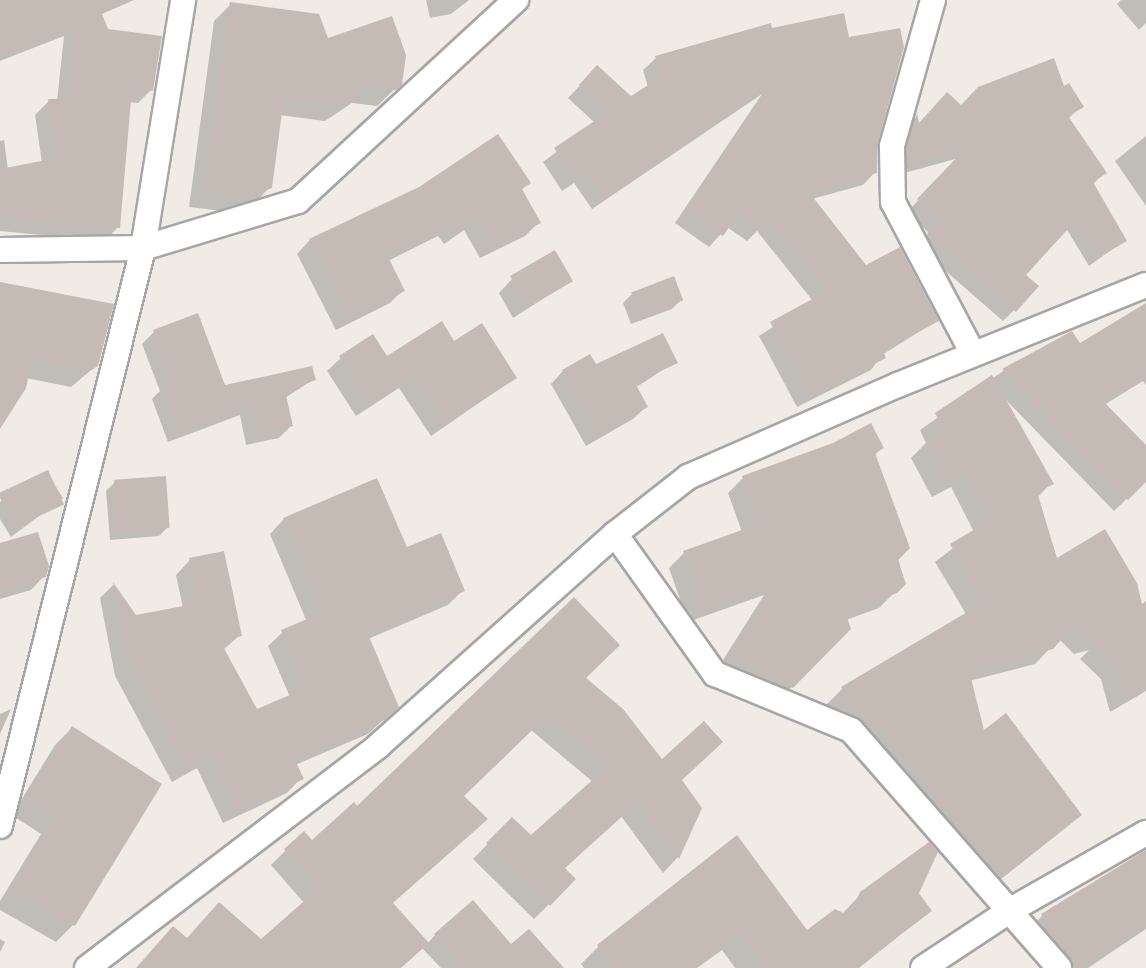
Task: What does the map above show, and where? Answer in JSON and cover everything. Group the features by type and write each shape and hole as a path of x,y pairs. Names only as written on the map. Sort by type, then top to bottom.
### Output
{"street":[{"path":"0,826 143,248 183,0"},
{"path":"0,250 143,248 298,201 516,0"},
{"path":"933,0 892,146 893,202 973,354"},
{"path":"87,968 378,746 615,534 688,477 973,354 1146,285"},
{"path":"615,534 715,674 851,730 1059,968"},
{"path":"923,968 1009,911 1146,833"}],"building":[{"path":"0,0 134,0 102,14 108,29 162,36 153,91 132,88 120,228 0,217 0,169 57,158 48,99 68,99 77,24 0,54"},
{"path":"230,2 319,14 328,38 392,16 406,55 402,85 396,90 359,85 357,101 344,105 284,97 272,188 250,196 205,190"},
{"path":"844,13 849,37 900,28 904,47 878,142 877,173 809,192 866,265 900,247 939,321 883,351 886,358 810,396 770,322 827,291 769,218 761,230 738,214 723,236 685,210 769,87 605,198 588,172 575,180 554,148 608,112 579,85 597,65 631,96 661,77 655,56 771,23 772,28"},
{"path":"1054,58 1064,86 1069,83 1084,107 1068,116 1107,173 1093,182 1127,241 1101,256 1078,218 1026,275 1039,286 1016,312 927,233 943,224 917,199 965,149 907,165 907,148 917,113 919,123 947,92 961,105 978,87"},
{"path":"498,134 531,183 522,189 541,223 494,247 478,219 458,232 452,224 388,257 405,291 350,318 309,239 419,187"},
{"path":"555,250 573,281 528,307 510,276"},
{"path":"674,276 683,300 640,317 631,292"},
{"path":"0,282 114,304 98,366 90,371 32,360 26,388 0,429"},
{"path":"1146,303 1146,376 1104,402 1146,445 1146,482 1128,500 1002,369 1072,331 1080,343"},
{"path":"198,313 225,385 312,366 316,380 285,391 293,426 258,434 251,404 180,431 163,385 173,382 153,330"},
{"path":"442,321 454,341 482,323 517,378 444,425 413,376 370,404 339,356 373,334 387,356"},
{"path":"663,333 678,363 635,383 648,407 598,435 562,370 590,354 596,364"},
{"path":"992,375 1054,484 1037,492 1057,558 1105,529 1137,583 1142,604 1146,601 1146,686 1126,698 1116,662 1094,642 1102,636 1091,639 1075,624 1053,649 969,670 984,730 1006,713 1082,815 1001,879 882,728 874,733 859,718 841,687 984,602 950,544 992,519 967,473 948,483 926,440 944,431 935,413"},
{"path":"871,423 884,448 875,453 910,548 898,560 906,584 897,593 845,612 851,629 793,688 731,653 776,583 704,608 683,551 759,524 742,476 833,443"},
{"path":"48,470 64,504 14,528 0,492"},
{"path":"166,476 170,528 118,532 114,480"},
{"path":"377,478 407,547 441,533 465,591 367,632 399,707 385,720 294,758 304,779 238,810 212,755 186,769 129,661 113,582 136,615 199,603 189,558 224,551 242,636 220,641 257,709 306,688 281,630 324,612 283,518"},
{"path":"38,532 49,566 46,577 0,591 0,543"},
{"path":"574,597 620,645 586,678 623,709 662,759 704,721 723,742 682,780 702,808 679,859 637,803 565,868 576,879 550,906 486,843 512,817 531,835 608,766 547,716 464,796 488,819 393,903 429,943 401,968 136,968 173,926 187,938 219,902 261,939 319,888 284,849 304,831 312,840 354,802 357,806"},
{"path":"72,726 162,784 75,926 11,890 57,816 27,798"},
{"path":"737,835 807,930 835,909 850,916 860,892 929,842 938,852 919,893 932,911 856,968 765,968 740,934 694,968 613,968 597,945"},
{"path":"1146,850 1146,925 1077,968 1041,914"},
{"path":"473,900 511,944 529,929 564,968 464,968 434,934"}]}
